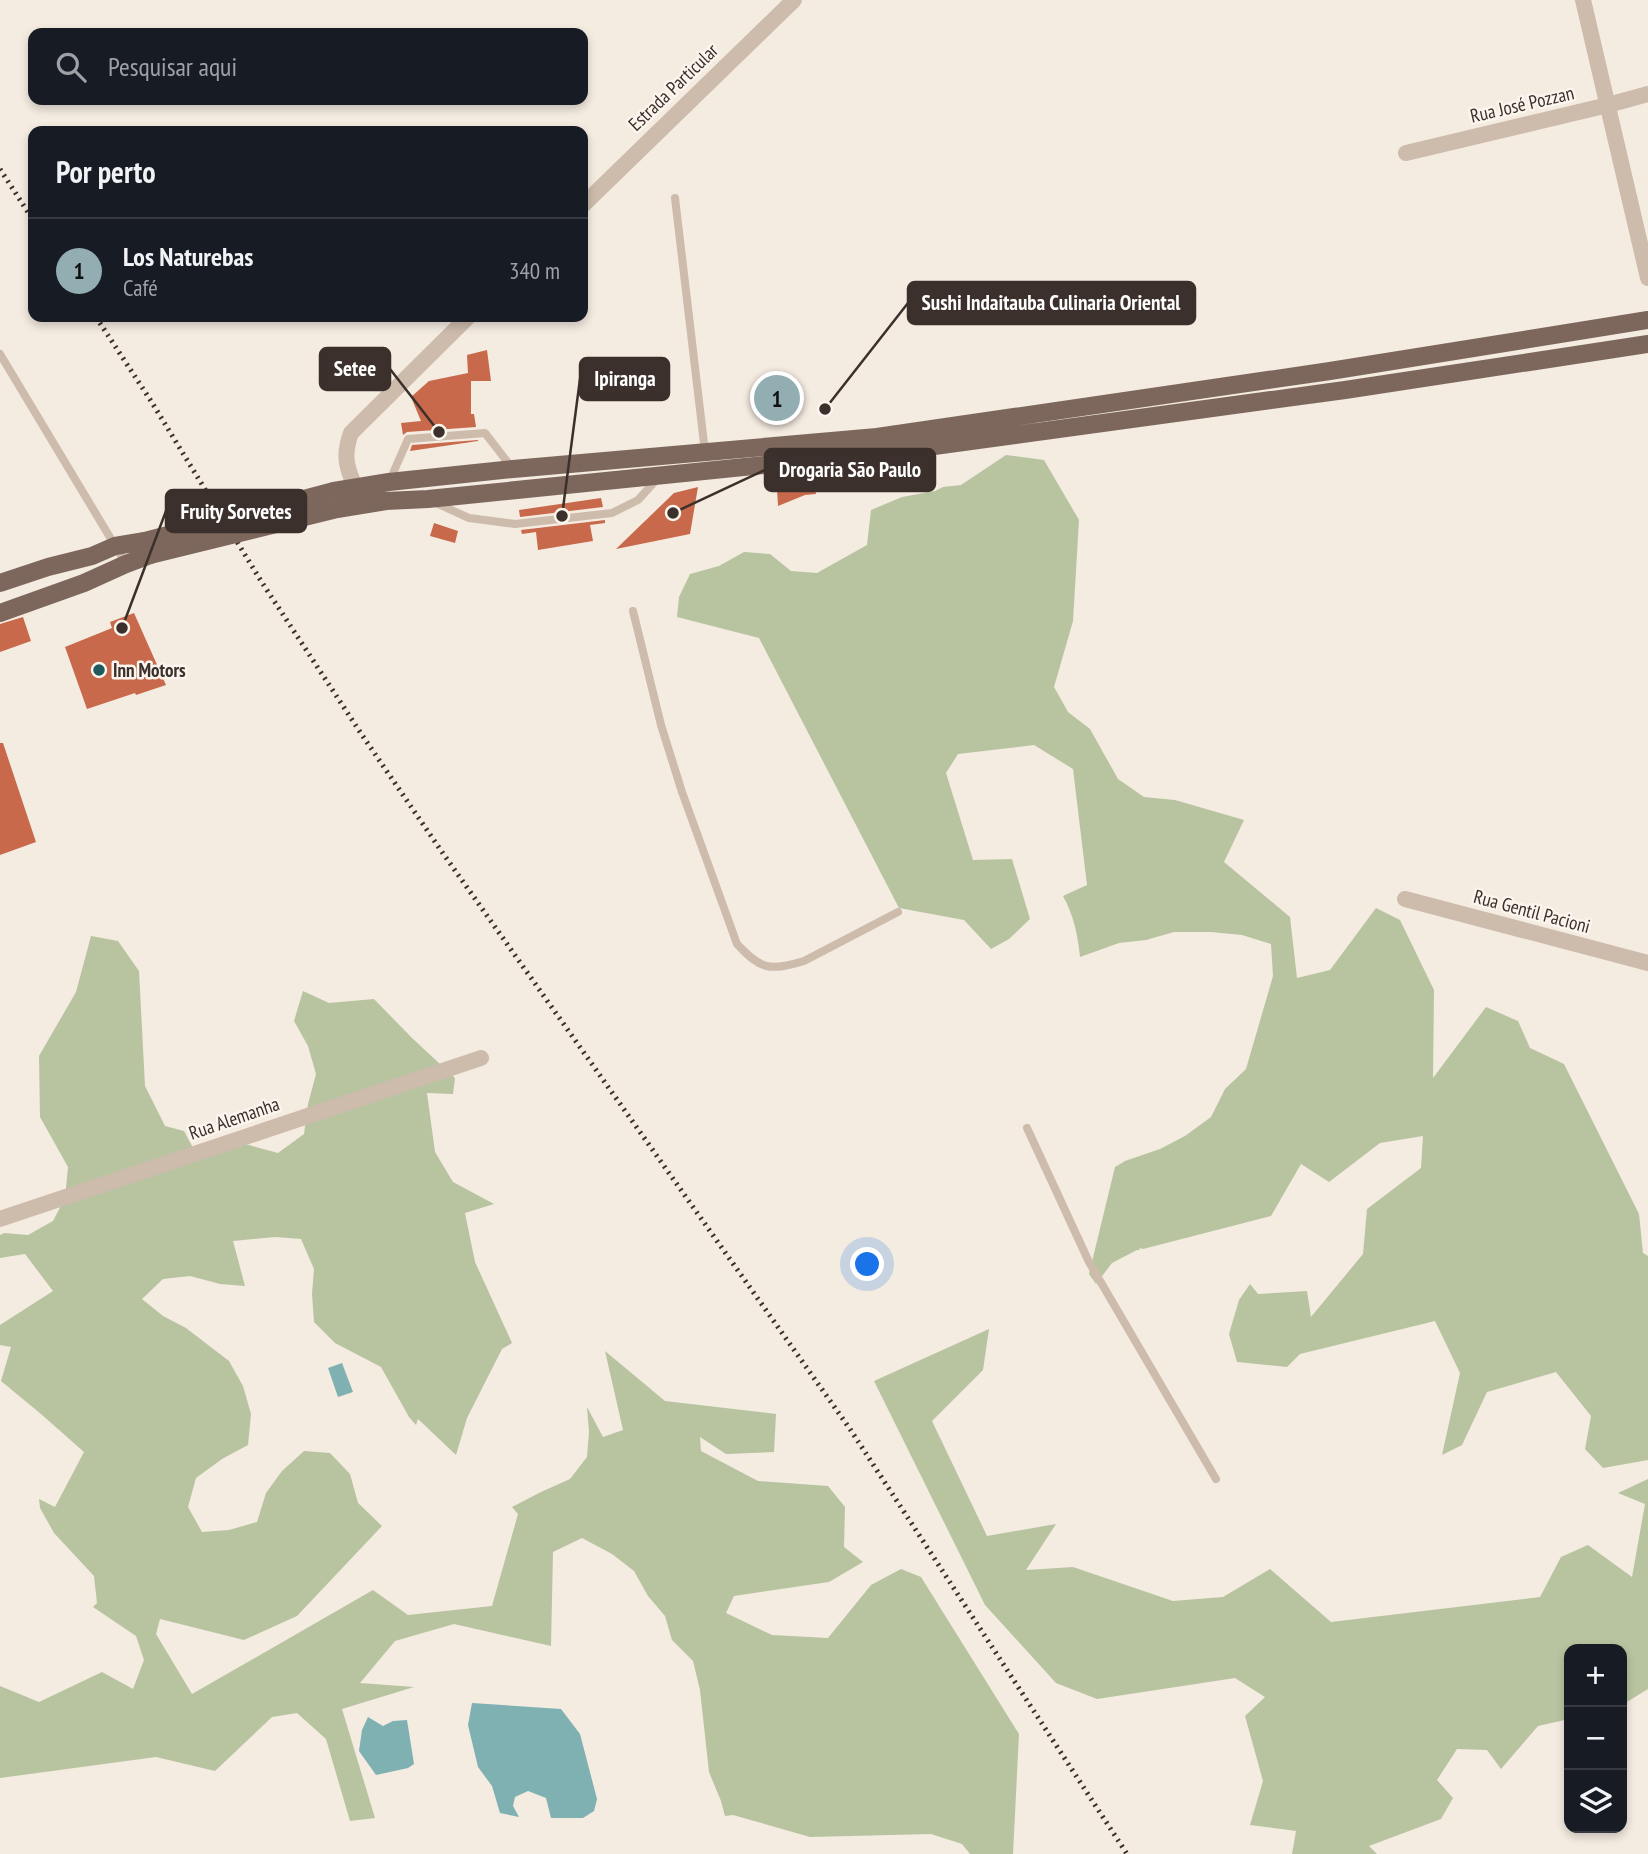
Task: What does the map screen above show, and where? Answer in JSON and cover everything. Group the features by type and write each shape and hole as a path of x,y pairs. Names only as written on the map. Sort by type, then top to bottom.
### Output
{"main road":[{"path":"0,583 92,556 115,546 148,548 335,500 355,487 513,469 877,437 1330,371 1648,320"},
{"path":"335,500 362,505 883,453 1345,390 1648,344"},
{"path":"0,613 84,583 126,564 148,548"}],"street":[{"name":"Estrada Particular","path":"588,200 794,0"},
{"path":"1583,0 1648,278"},
{"name":"Rua José Pozzan","path":"1406,153 1648,94"},
{"path":"362,505 349,474 346,458 346,446 351,433 463,322"},
{"name":"Rua Gentil Pacioni","path":"1405,899 1648,963"},
{"name":"Rua Alemanha","path":"0,1219 481,1058"}],"lane":[{"path":"675,198 705,452"},
{"path":"0,354 126,564"},
{"path":"389,482 408,439 485,433 513,469"},
{"path":"428,499 469,518 515,524 612,513 638,500 660,476"},
{"path":"633,611 675,770 737,944 752,960 762,966 788,966 804,961 898,912"},
{"path":"1027,1128 1089,1262 1216,1479"}],"green space":[{"path":"1006,455 1044,460 1079,520 1073,621 1054,687 1068,712 1090,729 1118,779 1144,797 1175,800 1244,820 1224,862 1290,917 1297,978 1330,970 1376,908 1400,920 1434,990 1433,1078 1486,1007 1518,1021 1530,1048 1564,1064 1639,1214 1643,1253 1648,1256 1648,1460 1603,1468 1585,1449 1591,1416 1556,1372 1487,1392 1462,1445 1442,1455 1460,1373 1435,1321 1300,1354 1287,1367 1237,1362 1229,1334 1239,1300 1250,1284 1258,1294 1307,1291 1311,1317 1363,1254 1367,1209 1421,1168 1423,1136 1380,1143 1329,1182 1301,1164 1271,1216 1139,1248 1140,1250 1112,1263 1096,1284 1089,1274 1115,1167 1185,1136 1211,1117 1225,1089 1246,1069 1273,976 1271,944 1242,935 1174,932 1146,940 1119,943 1080,957 1075,926 1063,896 1087,885 1073,769 1034,745 958,754 946,773 973,860 1012,859 1030,919 1009,939 991,949 964,920 899,908 759,638 677,617 679,597 690,574 719,566 744,552 770,554 791,571 817,573 867,545 871,510 902,497 961,485"},
{"path":"91,936 118,941 139,971 145,1086 165,1126 184,1131 198,1157 223,1143 249,1145 278,1153 304,1134 316,1074 308,1046 294,1021 303,991 329,1003 374,999 455,1078 453,1094 427,1093 435,1152 453,1182 494,1204 465,1213 475,1262 512,1343 502,1349 467,1418 456,1455 418,1419 416,1425 409,1417 381,1367 335,1343 314,1322 314,1269 301,1239 275,1237 233,1241 245,1286 220,1284 190,1276 163,1279 142,1299 229,1361 243,1386 251,1414 248,1445 222,1459 196,1478 188,1507 202,1532 229,1530 257,1522 266,1493 282,1471 304,1451 330,1453 350,1474 358,1503 382,1526 297,1616 244,1640 160,1619 156,1634 192,1694 373,1590 408,1615 492,1606 518,1514 512,1507 570,1479 587,1457 587,1407 603,1437 623,1430 605,1351 665,1401 776,1414 774,1452 726,1454 700,1437 701,1451 758,1481 828,1486 845,1507 844,1547 863,1562 829,1582 734,1596 726,1613 772,1635 828,1638 871,1585 901,1569 921,1577 1019,1734 1013,1854 970,1854 962,1844 931,1834 810,1837 733,1815 725,1816 709,1772 700,1690 693,1661 672,1640 665,1616 648,1596 634,1571 612,1554 582,1538 553,1552 551,1646 454,1624 395,1641 360,1683 414,1687 342,1709 375,1818 350,1821 326,1739 297,1713 272,1717 215,1771 156,1757 0,1778 0,1686 39,1702 102,1672 133,1689 144,1660 136,1636 93,1607 97,1603 94,1576 54,1533 40,1508 39,1499 55,1507 84,1452 1,1381 11,1347 0,1345 0,1325 53,1291 25,1254 0,1258 0,1235 28,1235 53,1221 65,1198 68,1167 40,1117 39,1056 76,992"},
{"path":"989,1329 983,1370 932,1421 987,1536 1056,1524 1026,1570 1073,1567 1173,1601 1223,1597 1270,1569 1331,1622 1540,1597 1561,1557 1588,1545 1632,1577 1645,1504 1618,1493 1648,1479 1648,1689 1627,1702 1627,1644 1564,1644 1564,1720 1538,1726 1501,1769 1487,1750 1457,1749 1437,1780 1453,1798 1441,1819 1369,1846 1377,1854 1292,1854 1296,1831 1250,1825 1263,1781 1245,1716 1265,1697 1235,1678 1097,1699 1056,1683 985,1605 874,1381"}],"water":[{"path":"342,1363 353,1392 338,1397 328,1368"},
{"path":"472,1703 561,1709 580,1734 597,1799 594,1811 583,1818 551,1818 546,1798 528,1791 515,1797 513,1806 519,1817 500,1813 492,1786 478,1767 468,1725"},
{"path":"368,1717 383,1726 393,1721 407,1720 414,1764 408,1768 376,1775 359,1751 362,1730"}],"building":[{"path":"487,350 491,381 471,381 471,414 474,414 476,427 407,432 403,435 401,423 421,421 411,397 429,381 468,373 467,355"},
{"path":"478,441 410,451 412,445"},
{"path":"813,475 816,494 805,495 778,506 777,489"},
{"path":"698,487 690,534 616,549 674,493"},
{"path":"601,498 603,507 520,517 519,510"},
{"path":"605,520 605,523 590,525 593,541 538,550 536,532 522,534 521,530"},
{"path":"434,523 458,531 455,543 430,536"},
{"path":"134,613 166,685 87,709 65,647 112,628 110,622"},
{"path":"23,617 31,641 0,652 0,624"},
{"path":"0,743 3,743 36,842 0,855"}],"railway":[{"path":"0,169 28,212"},
{"path":"99,322 261,581 362,735 850,1429 1127,1854"}],"place":[{"name":"Los Naturebas","path":"777,398"},
{"name":"Sushi Indaitauba Culinaria Oriental","path":"825,409"},
{"name":"Setee","path":"439,432"},
{"name":"Drogaria São Paulo","path":"673,513"},
{"name":"Ipiranga","path":"562,516"},
{"name":"Fruity Sorvetes","path":"122,628"},
{"name":"Inn Motors","path":"99,670"}]}
